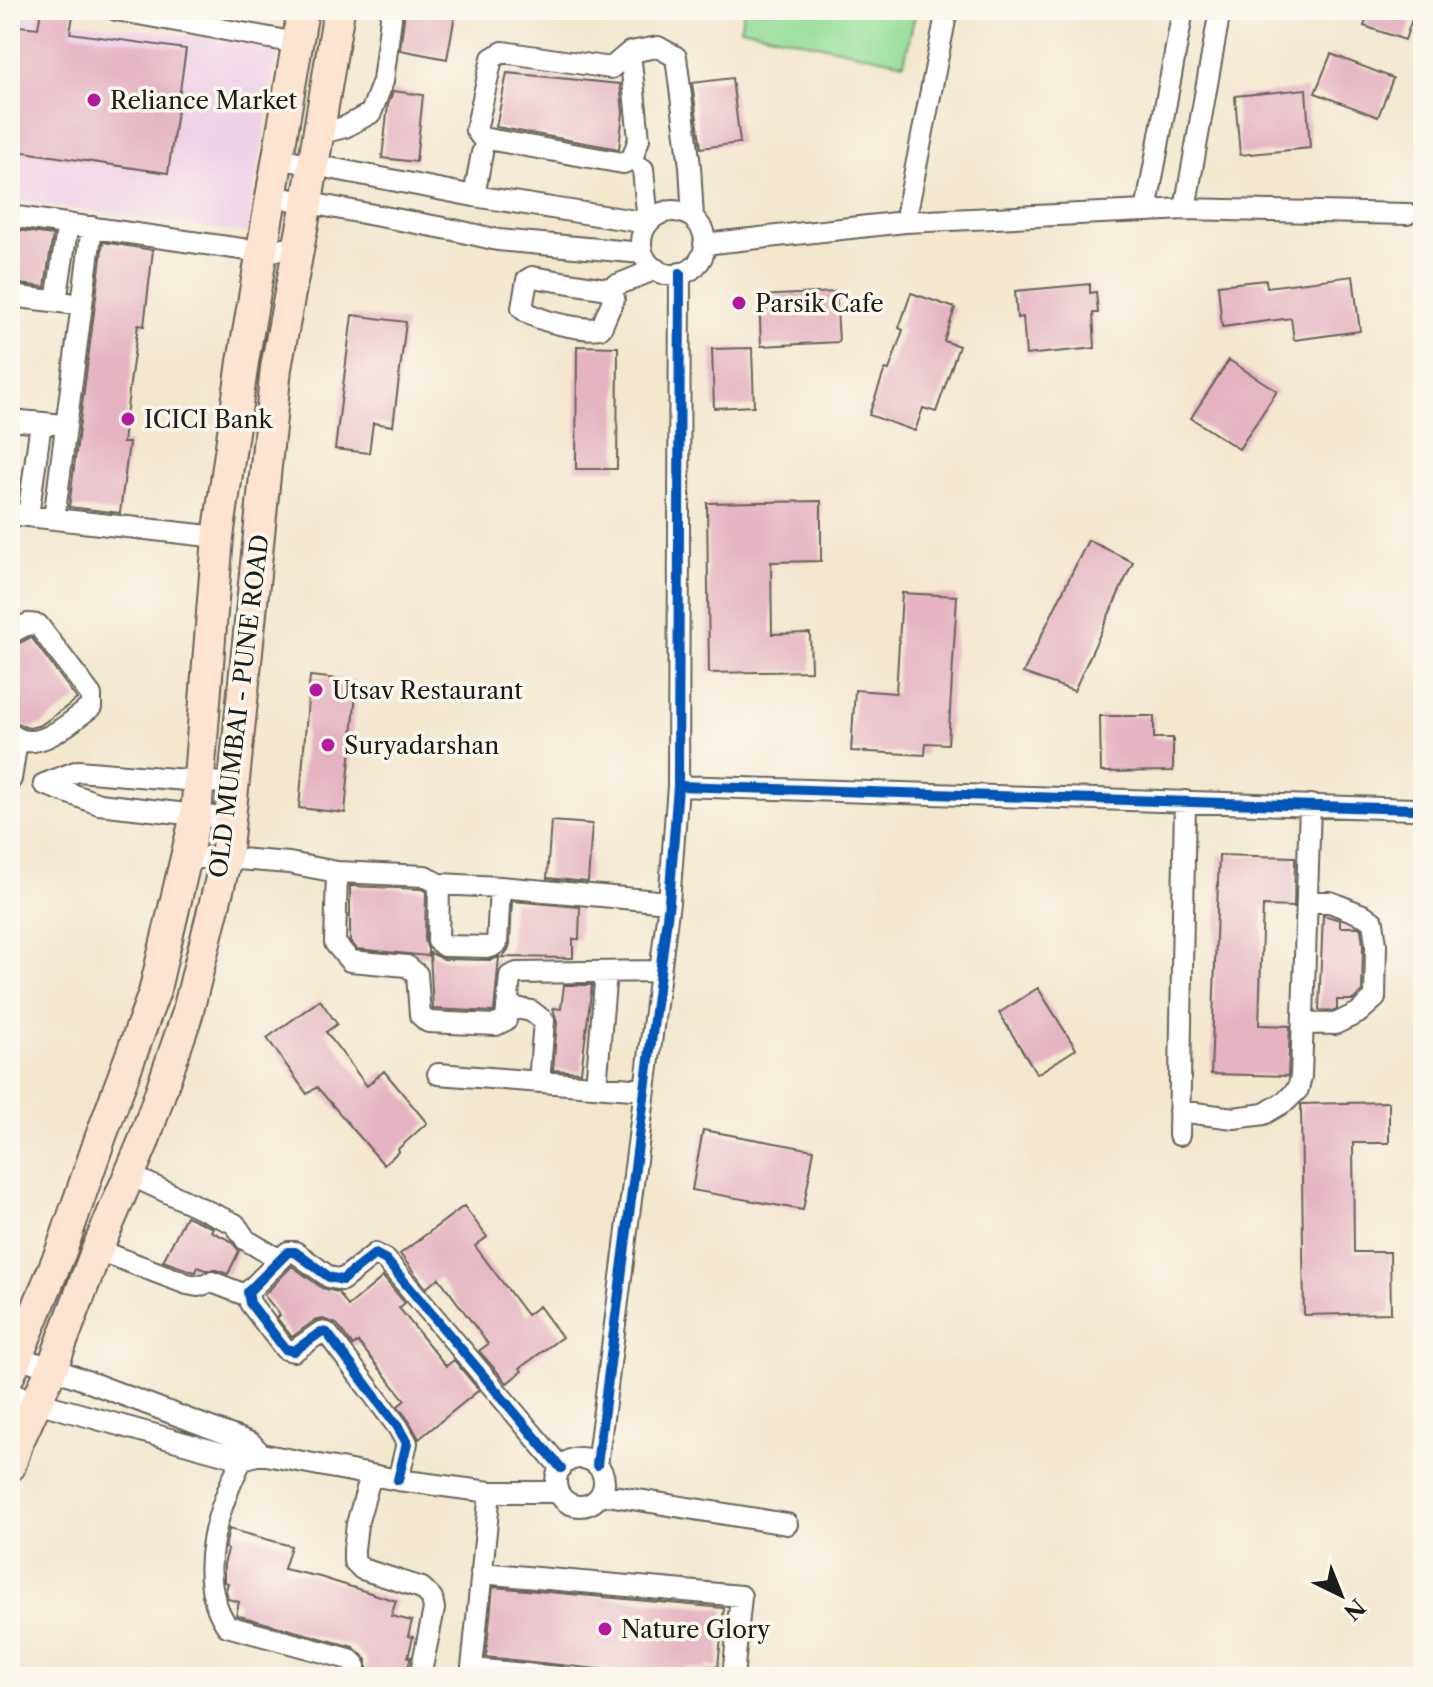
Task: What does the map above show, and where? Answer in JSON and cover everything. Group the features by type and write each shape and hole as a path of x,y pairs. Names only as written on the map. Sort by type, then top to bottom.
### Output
{"main road":[{"name":"OLD MUMBAI - PUNE ROAD","path":"13,1365 61,1251 154,993 196,815 218,537 243,362 303,10"},
{"name":"OLD MUMBAI - PUNE ROAD","path":"10,1466 23,1397 52,1368 143,1143 187,1015 226,858 276,368 339,10"}],"street":[{"path":"116,10 297,43"},
{"path":"318,134 345,127 371,113 383,81 392,10"},
{"path":"905,222 947,10"},
{"path":"1146,211 1183,10 1220,14 1185,209"},
{"path":"630,52 639,139 632,159 623,163 482,138 476,130 492,58 503,52 611,68 630,52 658,47 676,57 690,166 693,218"},
{"path":"467,195 475,152"},
{"path":"278,158 467,195 648,223"},
{"path":"643,169 648,223"},
{"path":"272,196 498,240 649,261"},
{"path":"704,244 905,222 1185,209 1407,214"},
{"path":"669,210 684,212 697,221 704,234 705,249 698,262 688,271 674,275 661,273 649,261 641,240 648,223 669,210"},
{"path":"10,216 262,252 299,247"},
{"path":"56,301 68,224"},
{"path":"54,519 92,227"},
{"path":"607,289 649,261"},
{"path":"597,1465 669,902 678,786 680,273"},
{"path":"10,296 81,304"},
{"path":"10,420 66,426"},
{"path":"41,423 19,515 218,537"},
{"path":"10,633 28,624 38,625 91,695 91,707 49,738 31,741 13,736 10,779 44,784 99,804 231,819"},
{"path":"44,784 78,771 234,784"},
{"path":"678,786 1414,809"},
{"path":"1179,1135 1185,801"},
{"path":"1179,1111 1234,1118 1264,1114 1286,1101 1298,1089 1301,1076 1310,805"},
{"path":"186,858 289,863 337,872 425,876 439,884 669,902"},
{"path":"337,872 335,943 350,961 407,966 417,974 420,1015 428,1022 496,1025 506,1020 510,976 517,973 660,971"},
{"path":"439,884 438,941 444,946 491,947 497,943 500,887"},
{"path":"1303,1023 1335,1024 1358,1013 1375,998 1376,944 1373,922 1330,902 1307,902"},
{"path":"596,1086 606,972"},
{"path":"507,1006 531,1011 544,1021 539,1082"},
{"path":"438,1074 645,1090"},
{"path":"130,1175 235,1224 246,1240 280,1260"},
{"path":"98,1250 187,1284 198,1286 212,1282 248,1296"},
{"path":"398,1480 407,1443 327,1333 321,1332 294,1351 285,1349 250,1303 248,1292 288,1252 295,1252 329,1277 342,1280 375,1254 386,1260 561,1468"},
{"path":"13,1365 52,1368 251,1443 252,1457 229,1487 214,1536 212,1594 219,1613 227,1626 349,1659 355,1665 354,1677"},
{"path":"23,1397 252,1457 490,1492 558,1492"},
{"path":"583,1459 597,1465 604,1479 601,1494 583,1506 568,1503 558,1492 556,1484 561,1468 567,1462 583,1459"},
{"path":"371,1475 357,1524 354,1561 362,1569 422,1588 432,1598 434,1609 420,1677"},
{"path":"490,1492 471,1673 558,1677"},
{"path":"601,1494 787,1524"},
{"path":"481,1573 741,1596 733,1677"}],"shaded area":[{"name":"Reliance Market","path":"10,13 278,47 247,233 10,200"}],"green space":[{"path":"744,10 916,10 904,63 740,28"}],"building":[{"name":"Reliance Market","path":"41,10 74,10 70,33 186,49 168,173 10,150 10,25 38,28"},
{"path":"405,10 456,10 447,59 400,50"},
{"path":"1369,10 1415,10 1405,40 1364,26"},
{"path":"1331,54 1393,78 1378,117 1315,93"},
{"path":"507,73 620,84 623,112 619,149 496,127"},
{"path":"732,78 740,143 701,148 692,83"},
{"path":"1306,89 1310,148 1240,155 1235,96"},
{"path":"393,91 423,95 416,162 382,158 388,105"},
{"path":"10,229 53,235 45,287 10,283"},
{"path":"103,242 153,250 144,326 138,325 130,383 123,443 129,443 120,513 69,507"},
{"path":"1353,276 1360,331 1294,340 1291,318 1222,327 1218,285 1266,280 1267,287"},
{"path":"1090,284 1090,293 1096,292 1098,313 1093,313 1095,348 1026,355 1023,317 1017,318 1015,291"},
{"path":"836,292 839,342 761,346 759,296"},
{"path":"911,293 955,308 944,341 959,346 936,412 923,408 915,431 869,415 903,330 899,328"},
{"path":"352,315 406,322 393,426 373,423 369,453 335,449"},
{"path":"577,346 618,347 617,469 576,469"},
{"path":"752,348 754,406 714,408 712,349"},
{"path":"1229,360 1277,391 1239,449 1191,418"},
{"path":"821,501 821,561 771,562 772,634 810,633 811,671 709,673 707,503"},
{"path":"1088,540 1133,562 1074,691 1023,673"},
{"path":"902,593 957,596 948,744 926,743 925,755 851,751 855,690 896,693"},
{"path":"31,637 77,699 41,725 30,728 10,719 10,648"},
{"name":"Suryadarshan","path":"310,676 357,681 345,813 299,808"},
{"path":"1100,716 1154,716 1154,738 1173,738 1173,771 1101,772"},
{"path":"551,821 592,824 588,882 547,878"},
{"path":"1219,855 1295,857 1294,907 1263,906 1261,960 1259,1025 1290,1026 1288,1076 1211,1074"},
{"path":"350,886 426,891 425,941 428,956 357,949 350,941"},
{"path":"512,901 580,907 579,939 573,939 573,958 502,957 510,944"},
{"path":"1323,915 1340,920 1340,927 1359,927 1363,945 1362,992 1353,1000 1337,1000 1337,1009 1332,1011 1319,1010"},
{"path":"430,953 444,959 491,960 499,957 494,1012 433,1009"},
{"path":"564,985 592,985 581,1072 553,1070 557,1022 553,1008 561,1009"},
{"path":"1038,988 1076,1049 1037,1074 999,1013"},
{"path":"320,1000 337,1024 326,1032 367,1086 384,1071 427,1123 384,1165 317,1087 307,1094 267,1038"},
{"path":"1389,1102 1389,1143 1353,1143 1354,1252 1390,1252 1391,1313 1304,1315 1301,1104"},
{"path":"703,1130 814,1150 803,1210 692,1190"},
{"path":"464,1206 487,1237 475,1246 527,1315 539,1306 562,1337 520,1368 522,1371 507,1383 479,1351 488,1344 439,1278 426,1288 400,1254"},
{"path":"186,1216 213,1228 211,1231 231,1241 239,1251 228,1274 198,1267 196,1272 191,1271 163,1261"},
{"path":"292,1266 322,1288 338,1292 348,1306 383,1277 405,1303 399,1308 446,1366 454,1360 479,1390 419,1439 398,1406 405,1400 358,1342 353,1346 337,1324 323,1319 314,1321 292,1337 277,1318 280,1315 264,1295"},
{"path":"229,1529 291,1546 284,1569 396,1601 391,1616 412,1621 408,1636 413,1637 408,1657 411,1657 405,1677 367,1677 367,1660 353,1647 236,1615 239,1602 228,1599 228,1583 224,1582"},
{"name":"Nature Glory","path":"493,1587 724,1608 718,1667 707,1666 707,1670 686,1667 685,1673 663,1671 663,1676 486,1657"}],"cycle path":[{"path":"597,1465 669,902 678,786 680,273"},
{"path":"678,786 1414,809"},
{"path":"398,1480 407,1443 327,1333 321,1332 294,1351 285,1349 250,1303 248,1292 288,1252 295,1252 329,1277 342,1280 375,1254 386,1260 561,1468"}],"place":[{"name":"Reliance Market","path":"94,100"},
{"name":"Parsik Cafe","path":"739,303"},
{"name":"ICICI Bank","path":"128,419"},
{"name":"Utsav Restaurant","path":"316,690"},
{"name":"Suryadarshan","path":"328,745"},
{"name":"Nature Glory","path":"605,1629"}]}
